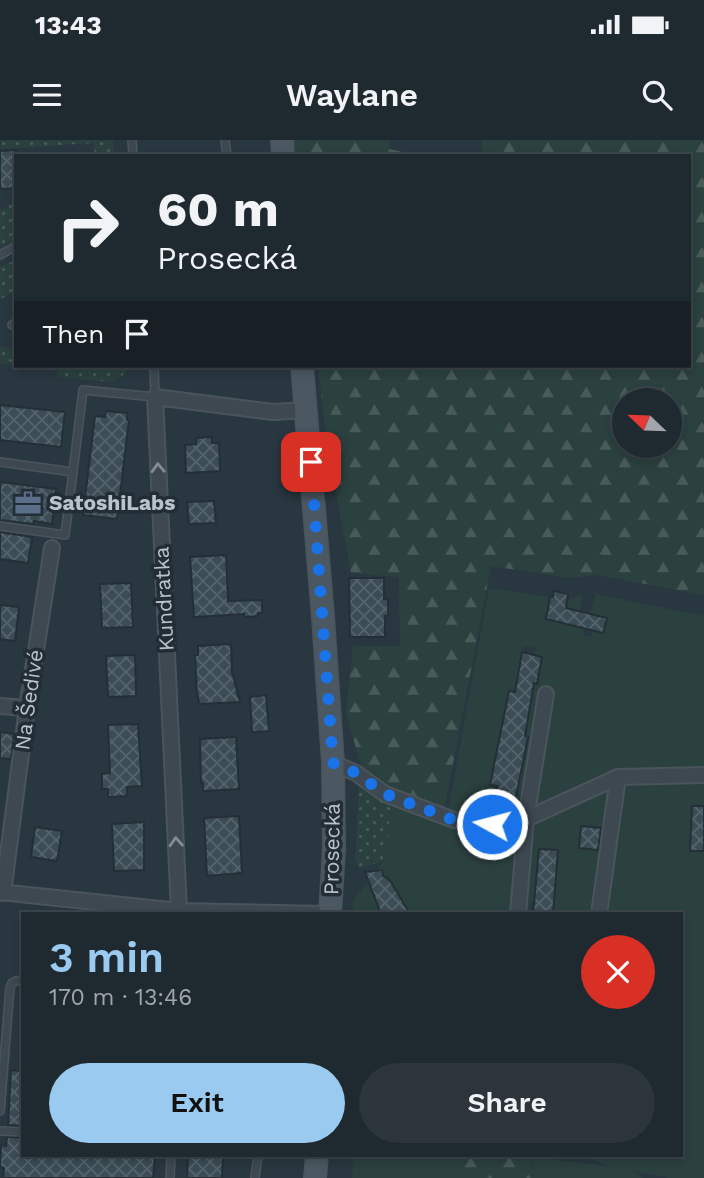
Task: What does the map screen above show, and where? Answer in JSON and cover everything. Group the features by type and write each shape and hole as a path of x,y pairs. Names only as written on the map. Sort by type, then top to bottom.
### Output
{"main road":[{"name":"Prosecká","path":"302,368 333,763 334,848 327,912"},
{"path":"315,1178 317,1157"}],"street":[{"path":"155,397 273,412 306,410"},
{"name":"Kundratka","path":"155,397 186,912"},
{"name":"Na Šedivé","path":"2,892 52,548"},
{"path":"518,912 526,819 546,694"},
{"path":"0,706 27,708"},
{"path":"333,763 356,773 385,794 454,820 492,824 526,819 618,777 704,775"},
{"path":"599,912 618,777"},
{"path":"2,892 186,912"}],"lane":[{"path":"0,526 65,535 83,390 155,397 154,368"},
{"path":"0,462 73,472"},
{"path":"0,1111 10,988 12,983 21,981"},
{"path":"0,1131 21,1132"},
{"path":"170,1178 172,1157"},
{"path":"255,1178 258,1157"}],"green space":[{"path":"0,140 113,140 114,153 95,154 94,143 1,149"},
{"path":"294,140 390,140 389,149 416,154 295,154"},
{"path":"482,140 704,140 704,595 597,575 569,578 491,566 444,811 390,793 362,769 346,713 353,646 400,646 399,577 351,573 326,436 318,368 691,368 691,154 482,154"},
{"path":"8,204 14,204 14,241 0,247 0,209 7,209"},
{"path":"14,261 14,291 0,300 0,267"},
{"path":"0,346 14,350 14,366 0,364"},
{"path":"32,368 128,368 122,376 110,382 57,377 57,371"},
{"path":"489,588 550,597 546,619 563,622 567,600 583,594 579,611 569,609 566,624 584,628 583,635 591,637 593,631 603,633 607,618 590,614 596,594 704,616 704,1178 669,1178 633,1171 643,1178 534,1178 531,1157 612,1167 584,1157 683,1157 683,912 553,912 554,905 531,902 529,912 408,912 387,878 383,877 382,871 376,871 385,859 392,802 448,812","holes":["523,646 536,648 534,655 542,657 537,684 517,679","497,748 522,753 516,797 496,794 497,786 490,785","539,849 558,851 554,896 535,894"]},
{"path":"359,782 392,802 385,860 359,869 355,860"},
{"path":"369,881 381,912 353,912 353,900"},
{"path":"353,1157 451,1157 456,1178 352,1178"},
{"path":"451,1157 530,1157 534,1178 456,1178"}],"building":[{"path":"16,150 14,188 0,189 0,151"},
{"path":"0,405 65,412 61,447 0,440"},
{"path":"106,411 127,413 129,420 117,519 83,515 95,416 105,417"},
{"path":"212,437 212,443 219,443 220,471 186,473 185,445 196,444 196,438"},
{"name":"SatoshiLabs","path":"0,482 56,489 52,524 0,520"},
{"path":"214,501 216,523 189,524 187,502"},
{"path":"0,532 32,537 28,563 0,559"},
{"path":"226,555 228,601 262,600 262,613 244,617 244,614 194,617 190,557"},
{"path":"349,578 384,578 384,599 388,599 385,637 350,637"},
{"path":"131,583 133,627 102,628 100,584"},
{"path":"554,591 568,594 566,608 607,618 603,633 546,619 550,597 553,597"},
{"path":"0,605 19,607 15,641 0,639"},
{"path":"231,644 232,672 240,702 199,704 195,655 198,655 198,646"},
{"path":"522,652 542,657 537,684 534,683 525,736 528,737 516,797 496,794 497,786 490,785 509,691 515,692"},
{"path":"135,655 136,696 108,697 106,656"},
{"path":"266,695 269,731 252,732 250,697"},
{"path":"138,724 142,786 127,787 127,796 108,797 108,789 102,789 102,774 110,773 108,725"},
{"path":"0,732 14,734 11,759 0,758"},
{"path":"236,737 239,789 203,791 200,739"},
{"path":"692,806 704,806 704,851 690,851"},
{"path":"239,816 242,873 207,876 204,818"},
{"path":"144,822 144,870 114,871 112,824"},
{"path":"581,826 601,828 598,850 579,848"},
{"path":"35,827 62,831 57,861 31,857"},
{"path":"539,849 558,850 553,912 533,912"},
{"path":"382,870 383,876 391,882 409,912 380,912 365,872"},
{"path":"11,1070 21,1071 21,1126 8,1125"},
{"path":"7,1137 21,1138 21,1157 155,1157 153,1178 3,1178 4,1168 0,1167 1,1145 6,1146"},
{"path":"188,1157 223,1157 222,1178 187,1178"}],"place":[{"name":"SatoshiLabs","path":"28,503"}],"route":[{"path":"311,462 333,763 356,773 385,794 454,820 492,824"}]}
